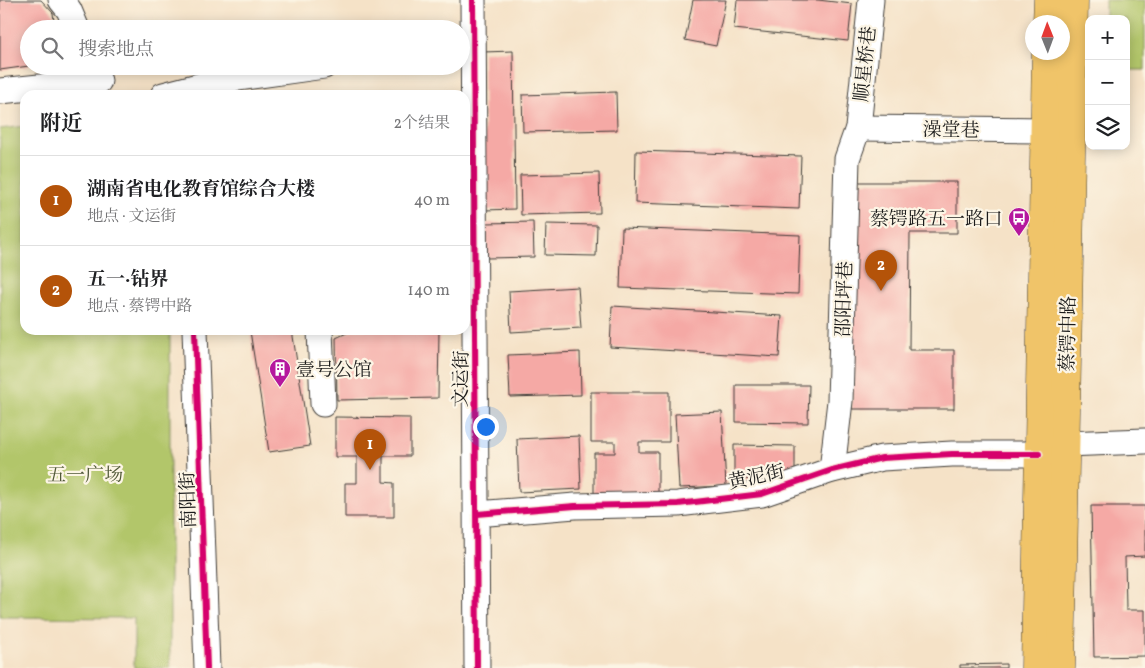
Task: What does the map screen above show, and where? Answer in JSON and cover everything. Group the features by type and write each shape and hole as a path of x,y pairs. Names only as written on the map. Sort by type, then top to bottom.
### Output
{"main road":[{"path":"1047,15 1048,0"},
{"name":"蔡锷中路","path":"1062,668 1074,0"},
{"name":"蔡锷中路","path":"1035,668 1046,60"}],"street":[{"path":"61,0 69,10 73,20"},
{"name":"文运街","path":"470,28 473,0"},
{"name":"顺星桥巷","path":"858,128 871,0"},
{"path":"182,90 217,81 260,75"},
{"name":"文运街","path":"468,75 468,90"},
{"path":"0,91 99,81"},
{"name":"澡堂巷","path":"858,128 1045,130"},
{"name":"邵阳坪巷","path":"832,470 840,400 847,159 858,128"},
{"name":"文运街","path":"470,272 476,514 477,668"},
{"name":"南阳街","path":"197,335 207,668"},
{"path":"320,335 323,404"},
{"path":"1065,444 1145,441"},
{"name":"黄泥街","path":"476,514 575,506 678,504 762,494 832,470 882,458 952,454 1039,454"}],"green space":[{"path":"1105,0 1145,0 1145,70 1130,70 1130,15 1105,15"},
{"name":"五一广场","path":"20,127 20,335 170,335 170,668 134,668 134,618 0,617 0,129"}],"building":[{"path":"0,0 41,0 53,13 54,20 20,20 20,67 0,70"},
{"path":"693,0 726,0 716,46 685,40"},
{"path":"737,0 818,0 852,4 848,41 734,29"},
{"path":"513,51 515,209 485,210 483,52"},
{"path":"616,92 617,130 523,132 522,95"},
{"path":"636,151 801,156 799,209 635,203"},
{"path":"599,173 600,213 521,215 520,175"},
{"path":"853,182 957,182 957,233 910,233 909,350 954,350 954,409 852,409"},
{"path":"533,222 534,257 487,258 486,223"},
{"path":"546,224 597,225 596,256 545,255"},
{"path":"622,228 800,235 798,294 620,288"},
{"path":"578,287 581,328 511,332 509,291"},
{"path":"612,306 782,316 779,357 610,347"},
{"name":"壹号公馆","path":"251,335 293,335 310,446 269,452"},
{"path":"342,335 439,335 438,398 337,400 336,338"},
{"path":"580,352 581,395 510,397 508,355"},
{"path":"736,385 809,385 808,423 736,422"},
{"path":"591,392 669,392 669,442 639,442 639,452 658,452 658,497 594,497 594,453 615,453 615,442 591,442"},
{"path":"722,412 726,486 679,488 675,414"},
{"path":"335,417 410,418 410,456 383,456 383,482 394,483 394,517 345,517 345,483 357,483 357,457 335,457"},
{"path":"579,436 581,489 519,492 517,439"},
{"path":"734,445 795,446 795,480 734,479"},
{"path":"1091,506 1145,506 1145,556 1125,557 1126,610 1145,610 1145,656 1094,657"},
{"path":"1006,664 1006,668 960,668 960,665"}],"cycle path":[{"path":"473,0 477,668"},
{"path":"195,335 207,668"},
{"path":"477,514 575,506 678,504 762,494 832,470 882,458 952,454 1039,454"}],"place":[{"name":"蔡锷路五一路口","path":"1019,237"},
{"name":"五一·钻界","path":"881,291"},
{"name":"壹号公馆","path":"280,388"},
{"name":"湖南省电化教育馆综合大楼","path":"370,470"}]}
